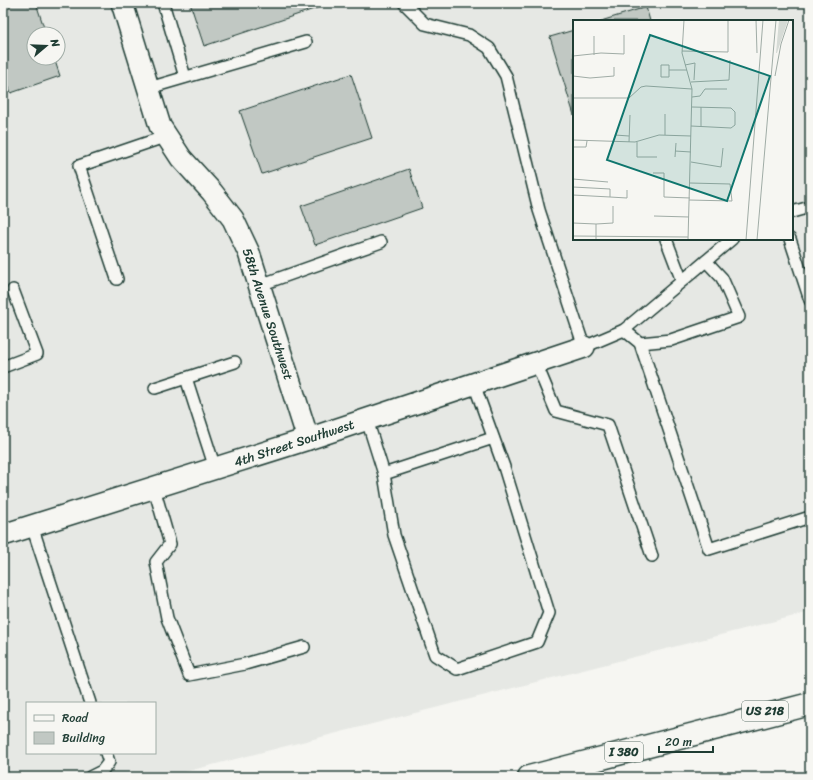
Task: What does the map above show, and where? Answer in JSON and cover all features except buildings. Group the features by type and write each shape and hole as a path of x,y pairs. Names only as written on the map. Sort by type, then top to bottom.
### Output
{"highway":[{"name":"US 218","path":"719,727 810,695"},
{"name":"I 380","path":"529,777 810,704"}],"street":[{"name":"58th Avenue Southwest","path":"122,3 160,126 181,158 212,192 233,219 249,252 308,439"},
{"name":"4th Street Southwest","path":"3,535 367,420 584,347"}],"lane":[{"path":"162,3 185,77"},
{"path":"404,3 425,24 469,36 489,48 506,76 539,210 584,347 624,330 731,240"},
{"path":"148,88 306,42"},
{"path":"117,279 79,166 166,136"},
{"path":"793,212 810,207"},
{"path":"666,240 682,281"},
{"path":"790,240 810,300"},
{"path":"260,285 382,242"},
{"path":"640,343 671,340 739,317 722,278 706,261"},
{"path":"3,367 38,354 13,290"},
{"path":"624,330 640,343 709,549 810,517"},
{"path":"155,388 235,362"},
{"path":"536,363 556,411 608,425 652,556"},
{"path":"186,378 215,468"},
{"path":"367,420 384,474 394,535 435,655 457,669 537,642 549,613 493,438 474,384"},
{"path":"384,474 493,438"},
{"path":"154,488 170,544 156,562 167,618 188,675 245,664 304,647"},
{"path":"32,526 90,702"},
{"path":"90,777 102,771 109,762 106,754"}],"shaded area":[{"path":"3,3 810,3 810,612 165,777 3,777"}]}
